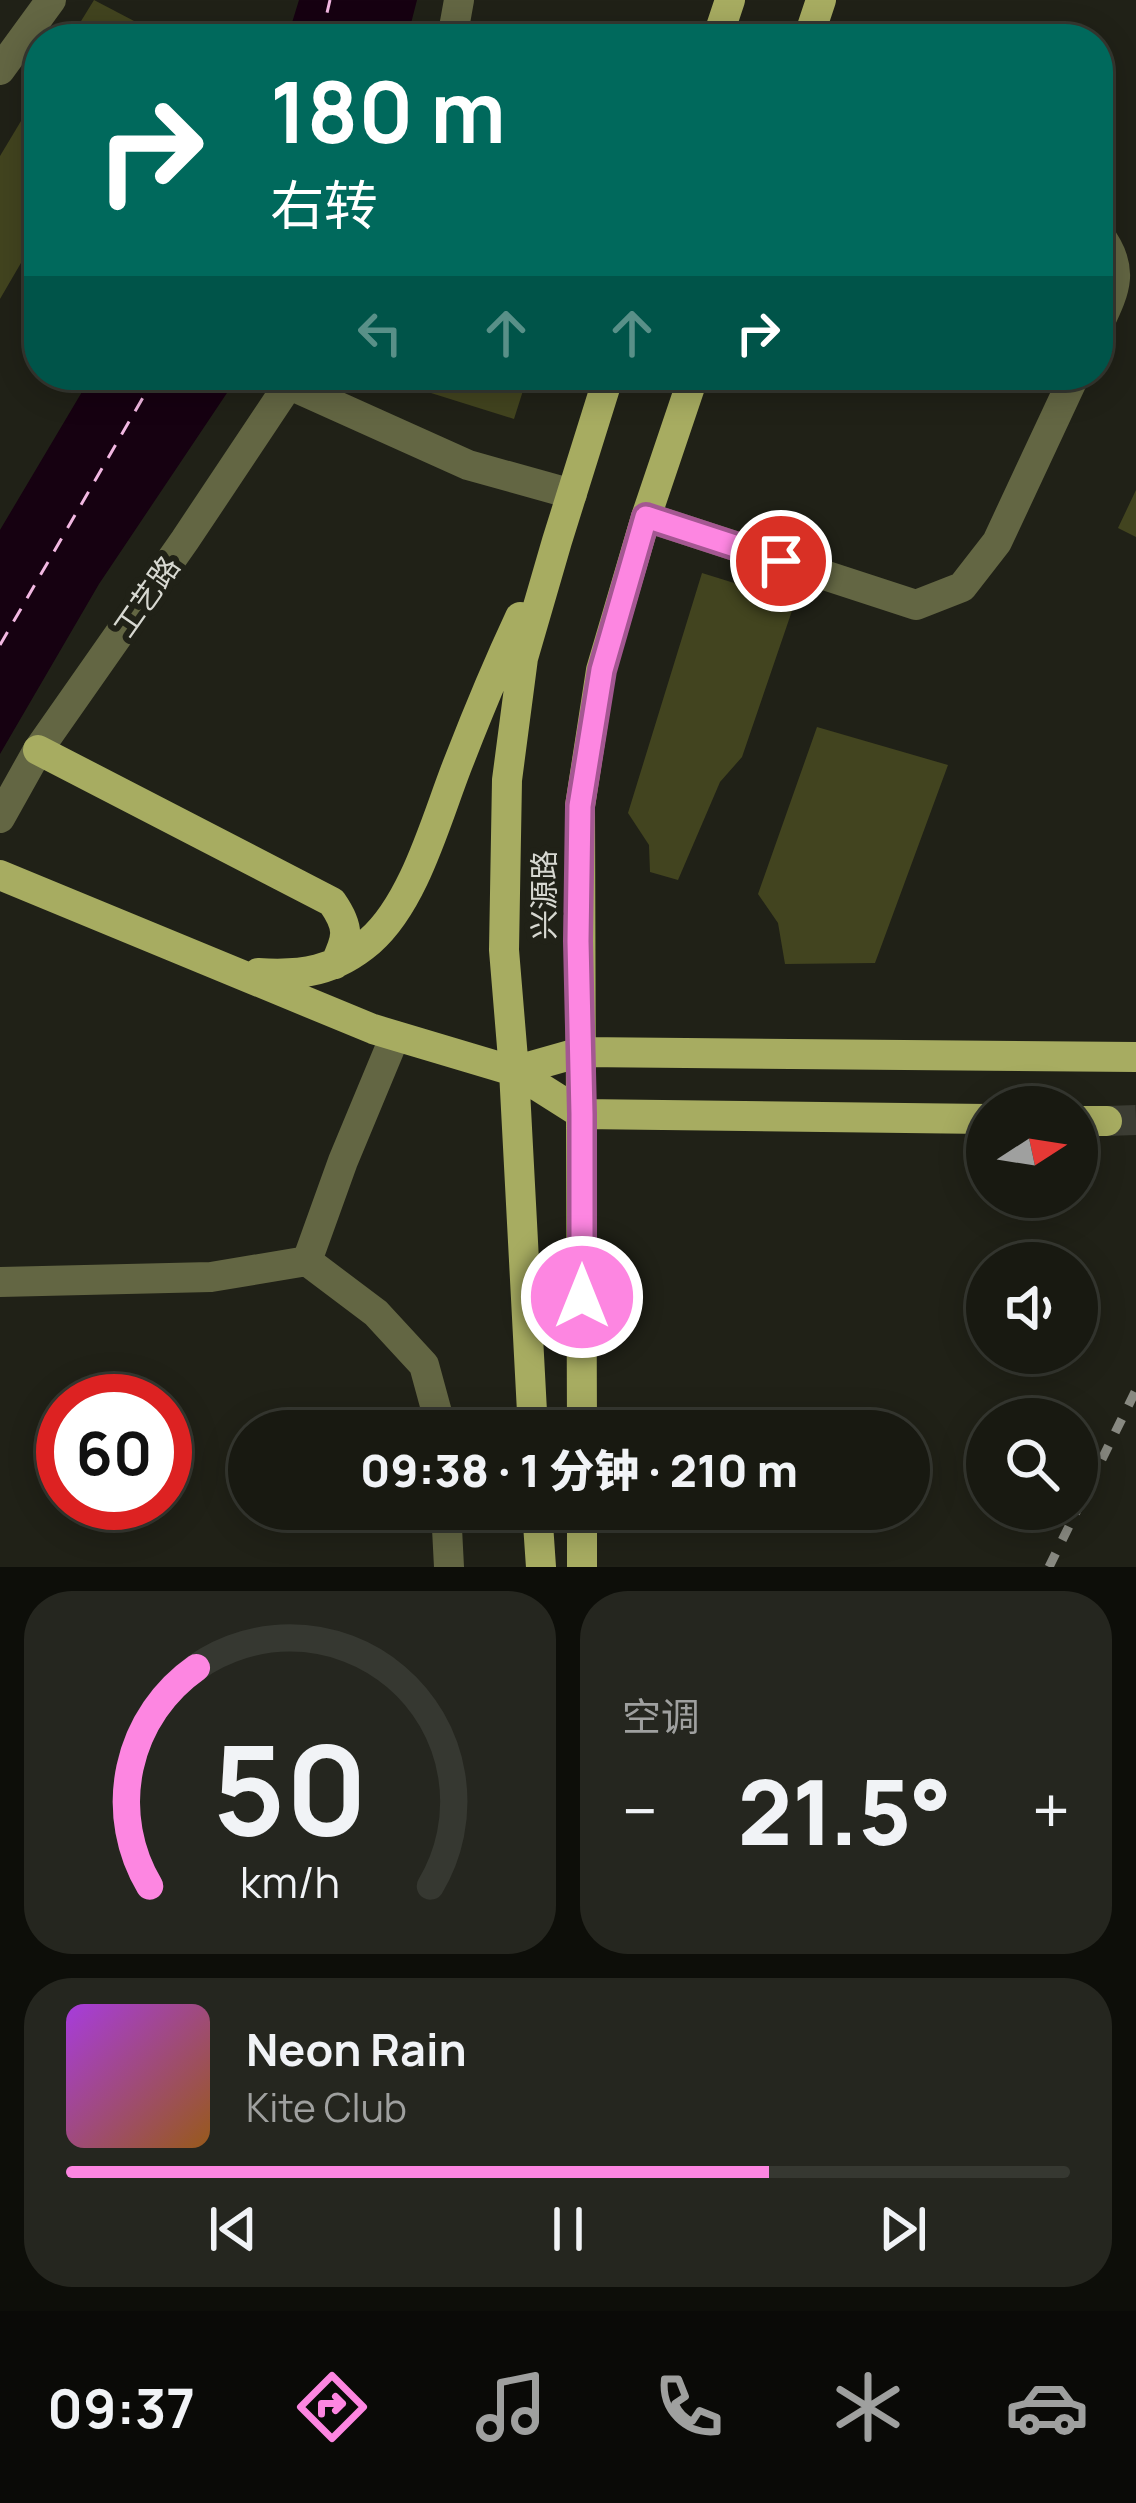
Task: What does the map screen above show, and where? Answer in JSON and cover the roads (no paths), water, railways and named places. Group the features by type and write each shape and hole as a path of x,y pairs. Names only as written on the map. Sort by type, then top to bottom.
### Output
{"main road":[{"name":"兴源路","path":"532,1410 504,950 507,780 524,658 604,390"},
{"name":"兴源路","path":"582,1410 580,806 602,670 689,390"},
{"path":"230,971 294,976 335,964 370,940 404,899 488,684 557,541"},
{"path":"38,749 332,902 344,919 346,941 335,964"},
{"path":"8,879 395,1036 514,1071 582,1114 966,1119"},
{"path":"514,1071 580,1052 1136,1057"},
{"path":"539,1530 541,1567"},
{"path":"582,1530 582,1567"}],"street":[{"path":"0,70 24,37"},
{"name":"工艺路","path":"0,818 38,749 285,390"},
{"path":"313,390 468,465 572,494"},
{"path":"646,517 916,605 962,587 997,542 1068,390"},
{"path":"307,1261 395,1036"},
{"path":"0,1282 211,1277 307,1261 376,1312 424,1365 436,1410"},
{"path":"447,1530 449,1567"}],"tunnel":[{"path":"1107,1121 1136,1120"}],"railway":[{"path":"1049,1567 1136,1390"}]}
